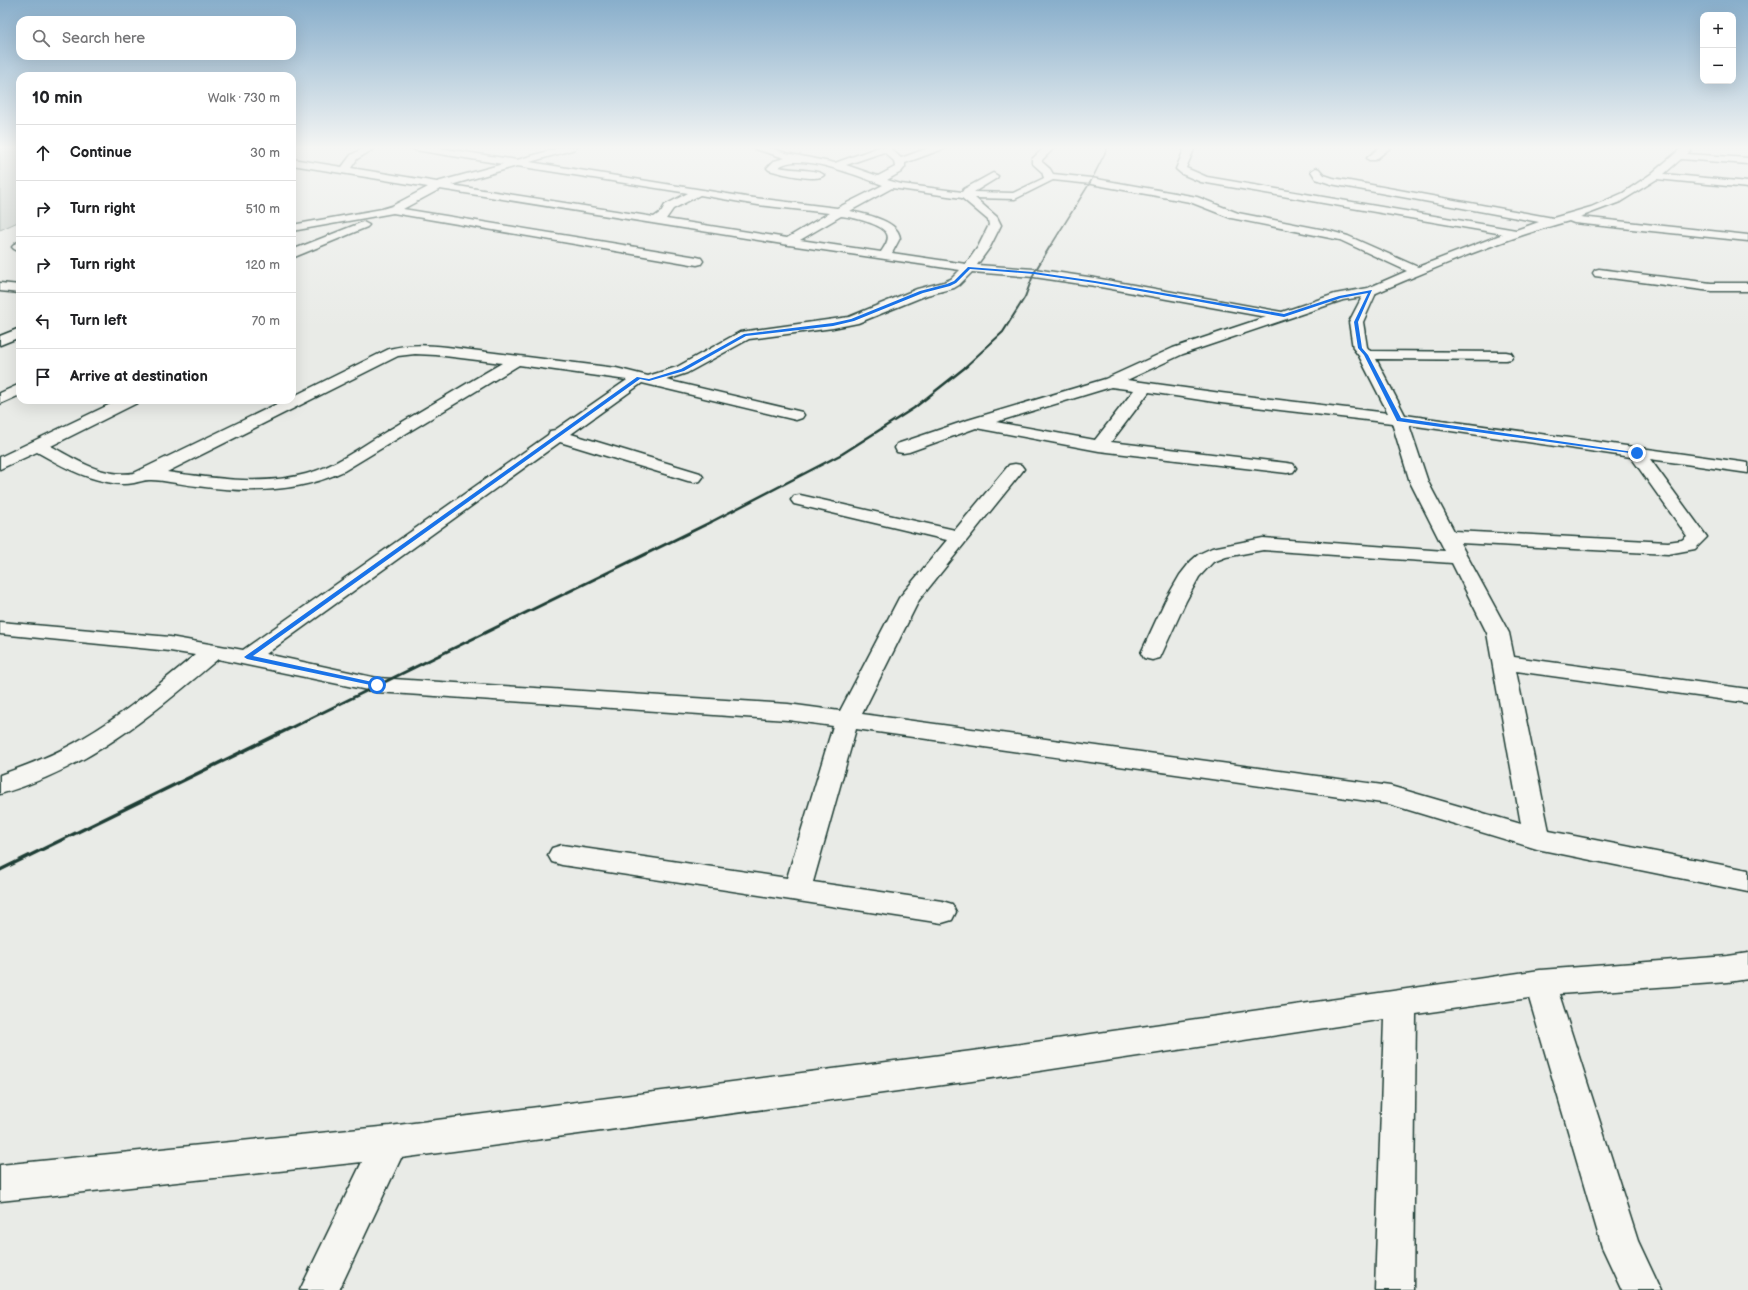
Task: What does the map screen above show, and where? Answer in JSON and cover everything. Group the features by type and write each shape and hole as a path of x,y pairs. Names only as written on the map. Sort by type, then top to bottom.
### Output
{"street":[{"path":"296,227 384,212 398,207"},
{"path":"296,252 407,207"},
{"path":"578,207 884,256 969,268 1034,273 1095,282 1284,316"},
{"path":"657,220 665,214 669,207"},
{"path":"802,207 861,217 883,225 892,232 894,238 884,256"},
{"path":"789,242 847,207"},
{"path":"247,657 556,435 644,379 682,370 745,335 833,324 852,320 922,292 955,282 969,268 984,247 995,225 993,219 979,207"},
{"path":"1213,207 1235,216 1323,232 1344,238 1417,271"},
{"path":"1363,207 1517,233"},
{"path":"1484,207 1559,220 1748,238"},
{"path":"902,448 974,423 1110,382 1178,351 1340,297 1371,291 1417,271 1517,233 1600,207"},
{"path":"397,211 697,261"},
{"path":"1599,273 1711,287 1748,288"},
{"path":"0,288 16,289"},
{"path":"1371,291 1356,322 1360,348 1366,355 1399,420 1419,482 1498,634 1537,839"},
{"path":"0,341 16,334"},
{"path":"296,401 394,352 404,349 418,349 616,373 796,415"},
{"path":"1366,355 1506,356"},
{"path":"148,474 208,483 260,485 305,480 319,476 359,455 516,361"},
{"path":"1110,382 1748,468"},
{"path":"1099,446 1145,387"},
{"path":"0,400 16,391"},
{"path":"0,464 124,404"},
{"path":"37,445 77,468 107,477 122,479 148,474 289,404"},
{"path":"974,423 1099,446 1286,468"},
{"path":"556,435 694,477"},
{"path":"1446,536 1668,548 1688,545 1697,537 1637,453"},
{"path":"796,890 847,720 909,598 1015,468"},
{"path":"800,500 959,537"},
{"path":"1152,653 1188,576 1206,558 1235,548 1263,544 1458,558"},
{"path":"0,628 170,644 247,657 377,685 788,712 1390,795 1537,839 1748,881"},
{"path":"0,785 40,770 96,741 149,705 214,651"},
{"path":"1503,662 1748,696"},
{"path":"562,855 942,912"},
{"path":"0,1183 390,1143 972,1066 1540,982 1728,969 1748,966"},
{"path":"1540,982 1621,1247 1642,1290"},
{"path":"1394,1290 1400,1003"},
{"path":"319,1290 390,1143"}],"shaded area":[{"path":"0,207 16,207 16,223 0,230"}],"railway":[{"path":"1052,244 1075,207"},
{"path":"965,367 1003,332 1025,297 1034,273 1052,243"},
{"path":"710,523 842,454 914,408 967,366"},
{"path":"305,721 710,523"},
{"path":"0,870 307,720"}],"route":[{"path":"377,685 247,657 556,435 639,378 649,380 682,370 745,335 833,324 852,320 922,292 949,285 955,282 969,268 1034,273 1095,282 1284,316 1340,297 1371,291 1356,322 1360,348 1366,355 1399,420 1637,453"}]}
